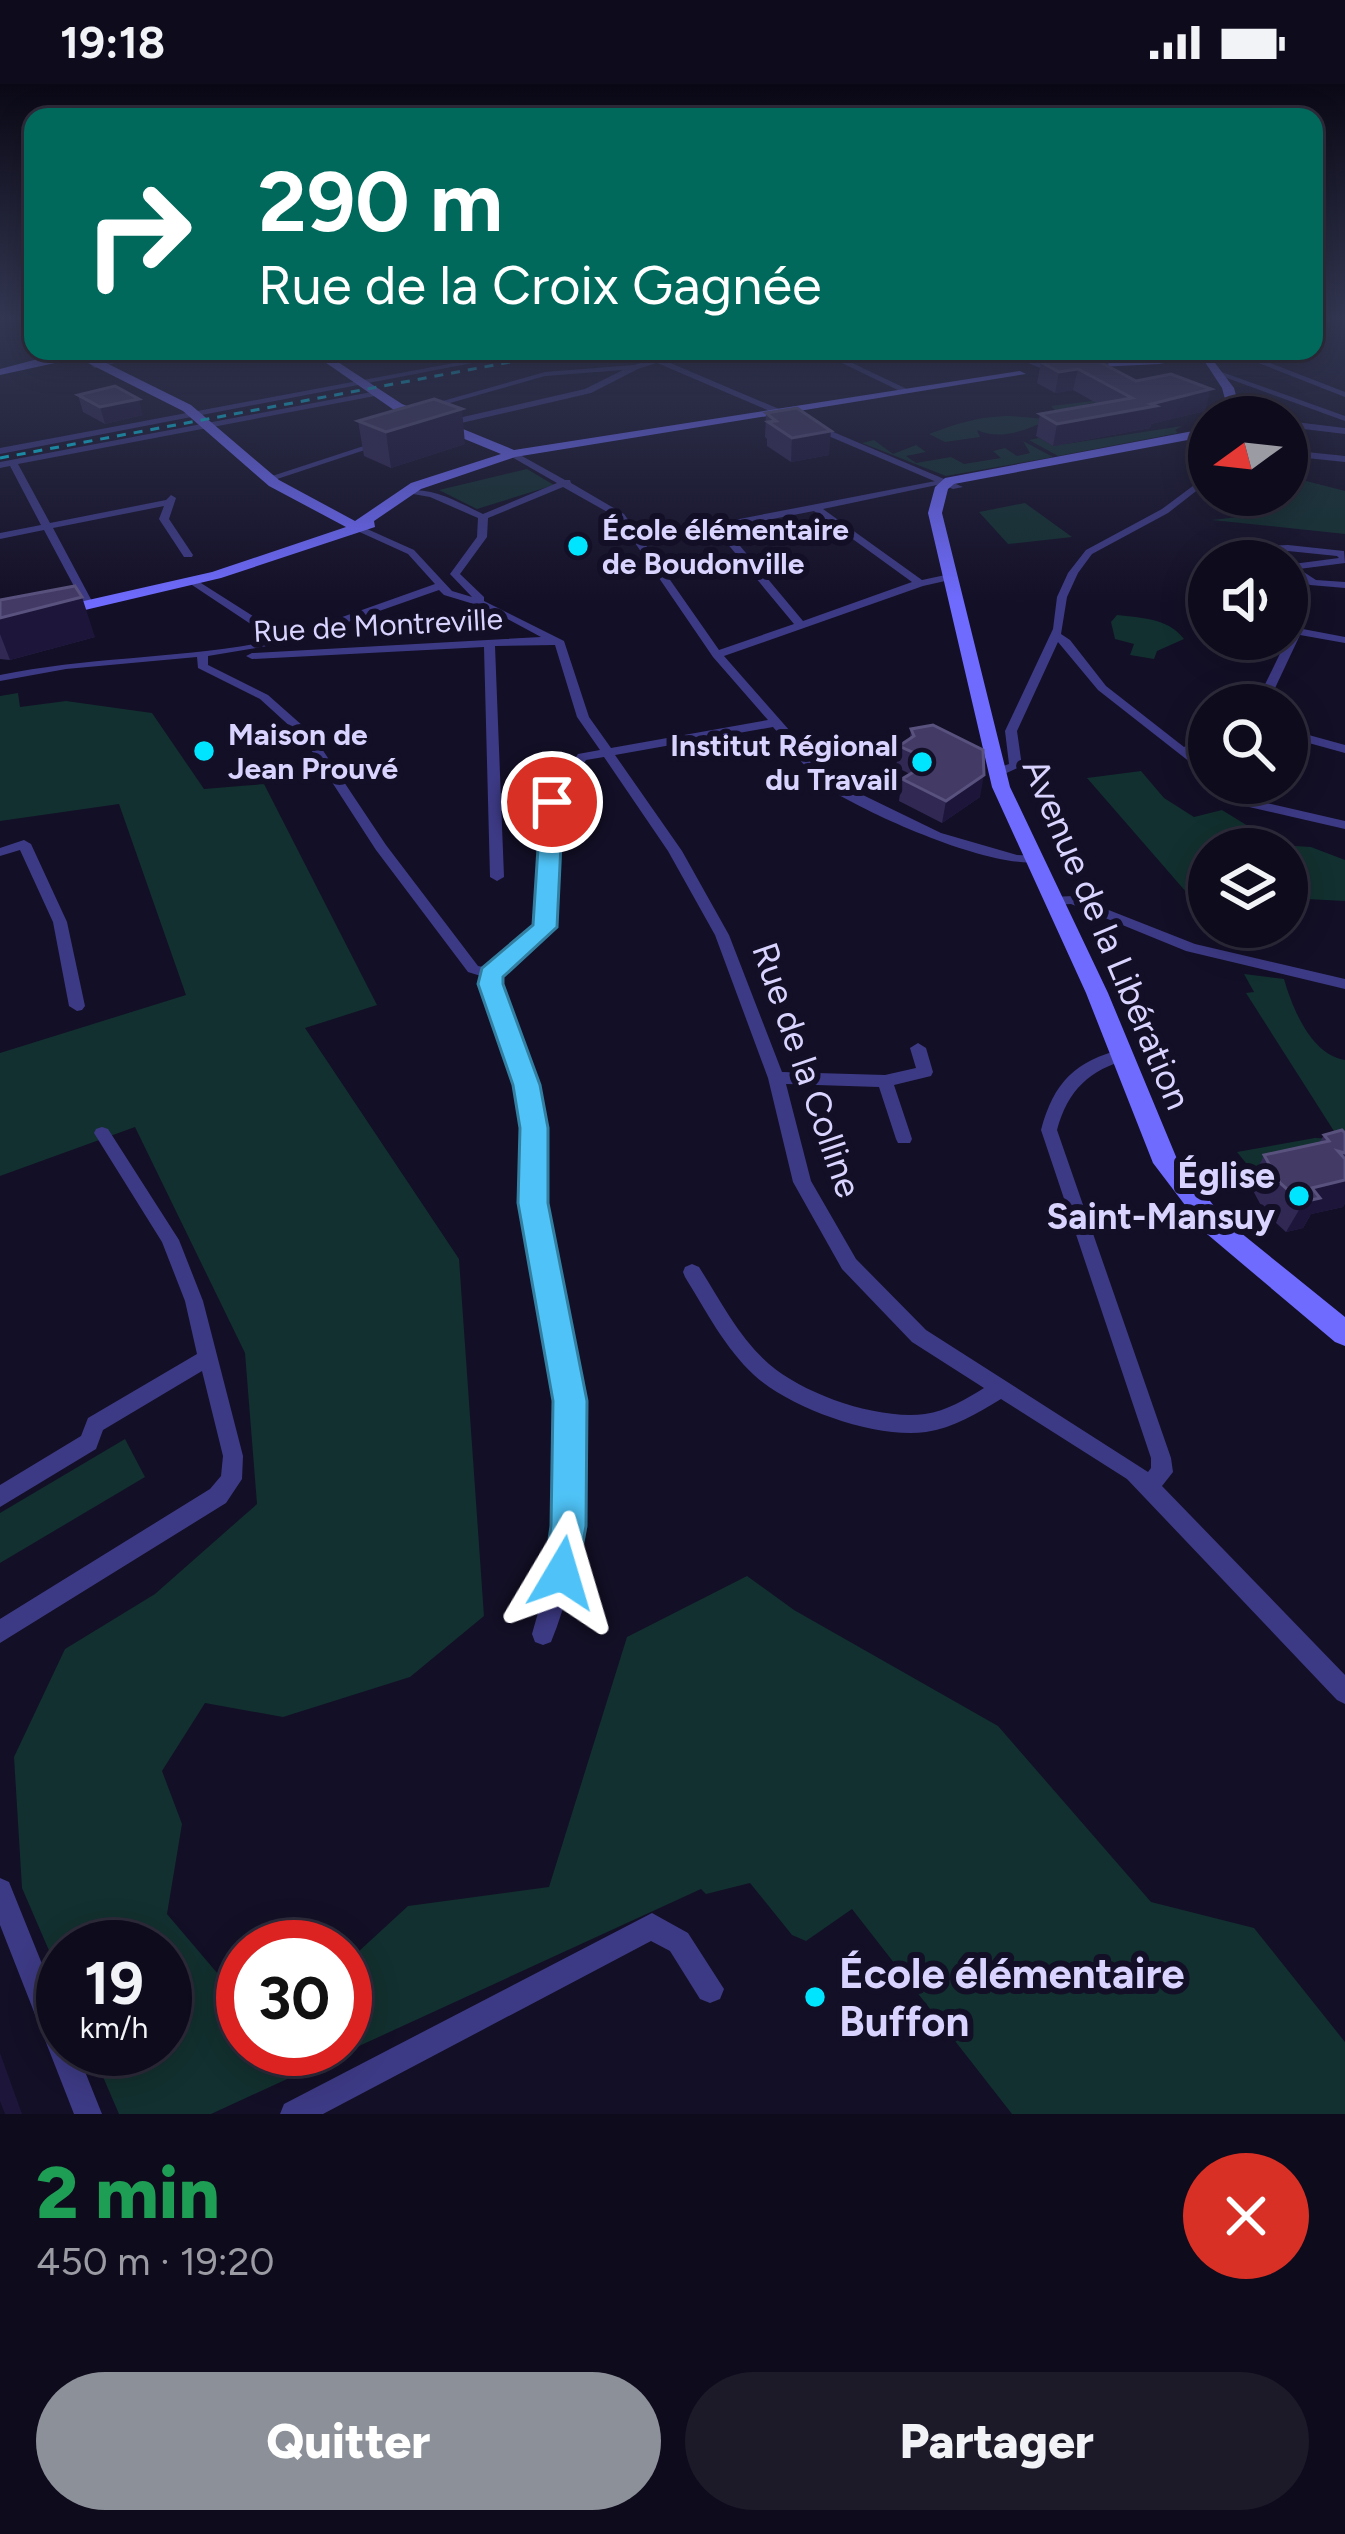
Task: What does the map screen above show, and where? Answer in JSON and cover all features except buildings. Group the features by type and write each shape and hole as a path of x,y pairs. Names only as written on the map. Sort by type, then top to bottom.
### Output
{"main road":[{"path":"197,414 206,427 268,479 356,527"},
{"path":"415,414 513,454"},
{"path":"0,625 193,581 356,527 435,481 513,454 768,414"},
{"path":"949,487 974,478 1188,437"},
{"name":"Avenue de la Libération","path":"949,487 935,513 1033,859 1123,1055 1166,1162 1192,1200 1258,1265 1345,1334"}],"street":[{"path":"0,451 177,414"},
{"path":"0,465 273,414"},
{"path":"413,434 488,414"},
{"path":"783,414 949,487"},
{"path":"1308,427 1345,431"},
{"path":"268,479 392,440"},
{"path":"513,454 618,514 716,655 819,773 839,789 935,836 1016,859 1033,859"},
{"path":"1308,455 1345,459"},
{"path":"14,463 89,604"},
{"path":"415,492 483,517 567,482"},
{"path":"638,542 815,507 949,487"},
{"path":"1006,769 1011,730 1055,635 1067,582 1087,555 1188,494"},
{"path":"0,536 170,500 164,519 188,555"},
{"path":"815,507 920,583"},
{"path":"464,595 455,574 482,537 483,517"},
{"path":"718,526 801,626"},
{"path":"356,527 411,552 440,586 556,640"},
{"path":"1308,550 1340,553 1342,561 1308,564"},
{"path":"716,655 920,583 950,577"},
{"path":"1308,579 1345,585"},
{"path":"193,581 283,640"},
{"path":"0,678 136,656 203,656 283,640 440,586"},
{"path":"1308,633 1345,640"},
{"path":"1055,635 1066,642 1097,684 1188,756"},
{"name":"Rue de Montreville","path":"203,656 556,640"},
{"name":"Rue de la Colline","path":"556,640 568,658 583,717 675,850 722,935 776,1078 802,1182 849,1264 919,1336 1110,1454 1148,1485 1345,1691"},
{"path":"489,644 497,877"},
{"path":"203,656 202,666 264,698 308,737 381,847 472,969 491,974"},
{"path":"491,974 545,927 553,799 582,757 775,722"},
{"path":"1308,739 1345,749"},
{"path":"1184,753 1188,750"},
{"path":"1254,804 1345,824"},
{"path":"0,852 24,844 60,922 76,1006"},
{"path":"1053,901 1073,900 1203,952 1345,984"},
{"path":"491,974 492,993 530,1099 533,1203 570,1401 568,1526 562,1573 543,1634"},
{"path":"776,1078 885,1081 925,1072 918,1048"},
{"path":"1123,1055 1089,1064 1075,1075 1048,1130 1161,1458 1162,1472 1148,1485"},
{"path":"885,1081 904,1139"},
{"path":"0,1632 226,1486 234,1471 194,1301 170,1240 101,1133"},
{"path":"692,1272 752,1359 779,1382 821,1402 901,1424 950,1416 1002,1388"},
{"path":"0,1497 89,1442 94,1424 209,1358"},
{"path":"0,1892 88,2114"},
{"path":"302,2112 652,1926 679,1942 710,1989"}],"green space":[{"path":"1054,417 1015,432 977,430 980,437 945,442 929,434 987,418"},
{"path":"1182,426 1175,430 1178,433 1058,456 1029,440 1039,438 1053,446"},
{"path":"874,440 893,454 916,445 926,452 906,456 916,463 951,457 964,464 1001,458 993,451 1005,448 1017,456 1030,453 1023,441 1053,457 946,476 862,443"},
{"path":"527,469 554,485 477,509 439,490"},
{"path":"1308,481 1345,491 1345,534 1212,520 1308,516"},
{"path":"1025,503 1072,537 1008,544 979,512"},
{"path":"1117,615 1162,623 1184,639 1157,651 1154,659 1130,655 1134,644 1115,639 1111,622"},
{"path":"18,693 20,707 66,701 152,713 204,789 264,784 377,1005 305,1028 459,1259 484,1616 410,1677 283,1717 205,1703 162,1771 182,1824 167,1914 172,1920 36,1920 22,1888 14,1757 65,1649 155,1594 257,1504 245,1353 135,1127 0,1176 0,1053 186,995 119,804 0,821 0,696"},
{"path":"1141,771 1164,798 1194,817 1222,810 1251,828 1188,828 1188,894 1087,778"},
{"path":"1308,847 1345,860 1345,901 1308,899"},
{"path":"1244,974 1284,979 1313,1040 1345,1060 1345,1176 1263,1184 1237,1152 1315,1138 1339,1139 1246,993 1254,992"},
{"path":"125,1439 145,1477 0,1563 0,1513"},
{"path":"747,1576 794,1610 998,1726 1151,1902 1254,1928 1345,2042 1345,2114 1012,2114 852,1909 806,1941 792,1935 750,1883 706,1894 701,1889 372,2040 372,1939 408,1906 549,1887 627,1637"},
{"path":"192,1943 216,1972 216,2076 294,2076 211,2114 119,2114 103,2076 192,2076"}],"railway":[{"path":"0,458 235,414"}],"place":[{"name":"École élémentaire de Boudonville","path":"578,546"},
{"name":"Maison de Jean Prouvé","path":"204,751"},
{"name":"Institut Régional du Travail","path":"922,762"},
{"name":"Église Saint-Mansuy","path":"1299,1196"},
{"name":"École élémentaire Buffon","path":"815,1997"}],"route":[{"path":"552,802 547,922 525,948 491,974 490,984 527,1085 534,1128 533,1203 570,1401 568,1526 562,1573"}]}
